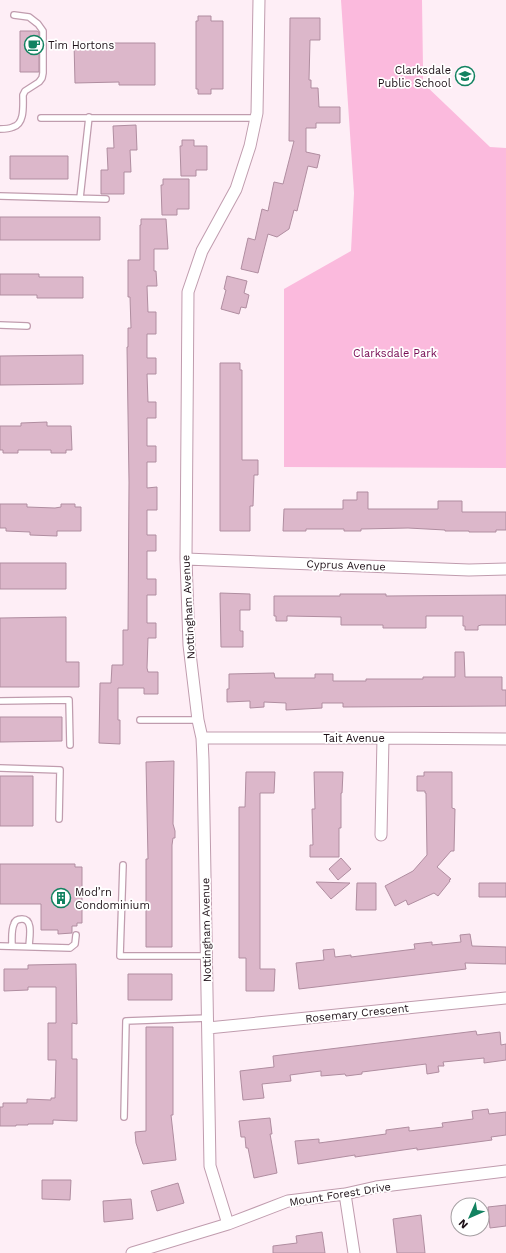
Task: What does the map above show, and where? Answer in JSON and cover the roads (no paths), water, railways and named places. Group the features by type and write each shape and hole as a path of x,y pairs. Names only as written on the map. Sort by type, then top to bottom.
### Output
{"street":[{"name":"Nottingham Avenue","path":"228,1224 210,1166 202,738 198,720 189,645 186,559 188,292 202,251 236,189 250,146 257,113 259,0"},
{"name":"Cyprus Avenue","path":"186,559 469,570 506,569"},
{"name":"Tait Avenue","path":"202,738 506,738"},
{"path":"382,835 383,738"},
{"name":"Rosemary Crescent","path":"208,1023 506,998"},
{"name":"Mount Forest Drive","path":"132,1253 228,1224 288,1201 345,1194 376,1187 506,1171"},
{"path":"345,1194 354,1253"}],"lane":[{"path":"0,130 15,127 20,123 22,119 23,95 25,91 39,82 43,73 43,31 38,24 29,17 14,15"},
{"path":"41,118 255,118"},
{"path":"80,198 89,118"},
{"path":"0,196 106,199"},
{"path":"0,325 27,326"},
{"path":"0,701 69,700 70,745"},
{"path":"140,720 198,720"},
{"path":"0,768 60,770 58,819"},
{"path":"123,865 120,956 207,956"},
{"path":"12,946 14,924 17,920 23,919 27,920 30,925 29,947"},
{"path":"0,946 70,948 75,944 76,935"},
{"path":"124,1117 126,1021 208,1023"}],"place":[{"name":"Tim Hortons","path":"34,45"},
{"name":"Clarksdale Public School","path":"465,76"},
{"name":"Mod’rn Condominium","path":"61,898"}],"park label":[{"name":"Clarksdale Park","path":"395,353"}]}
